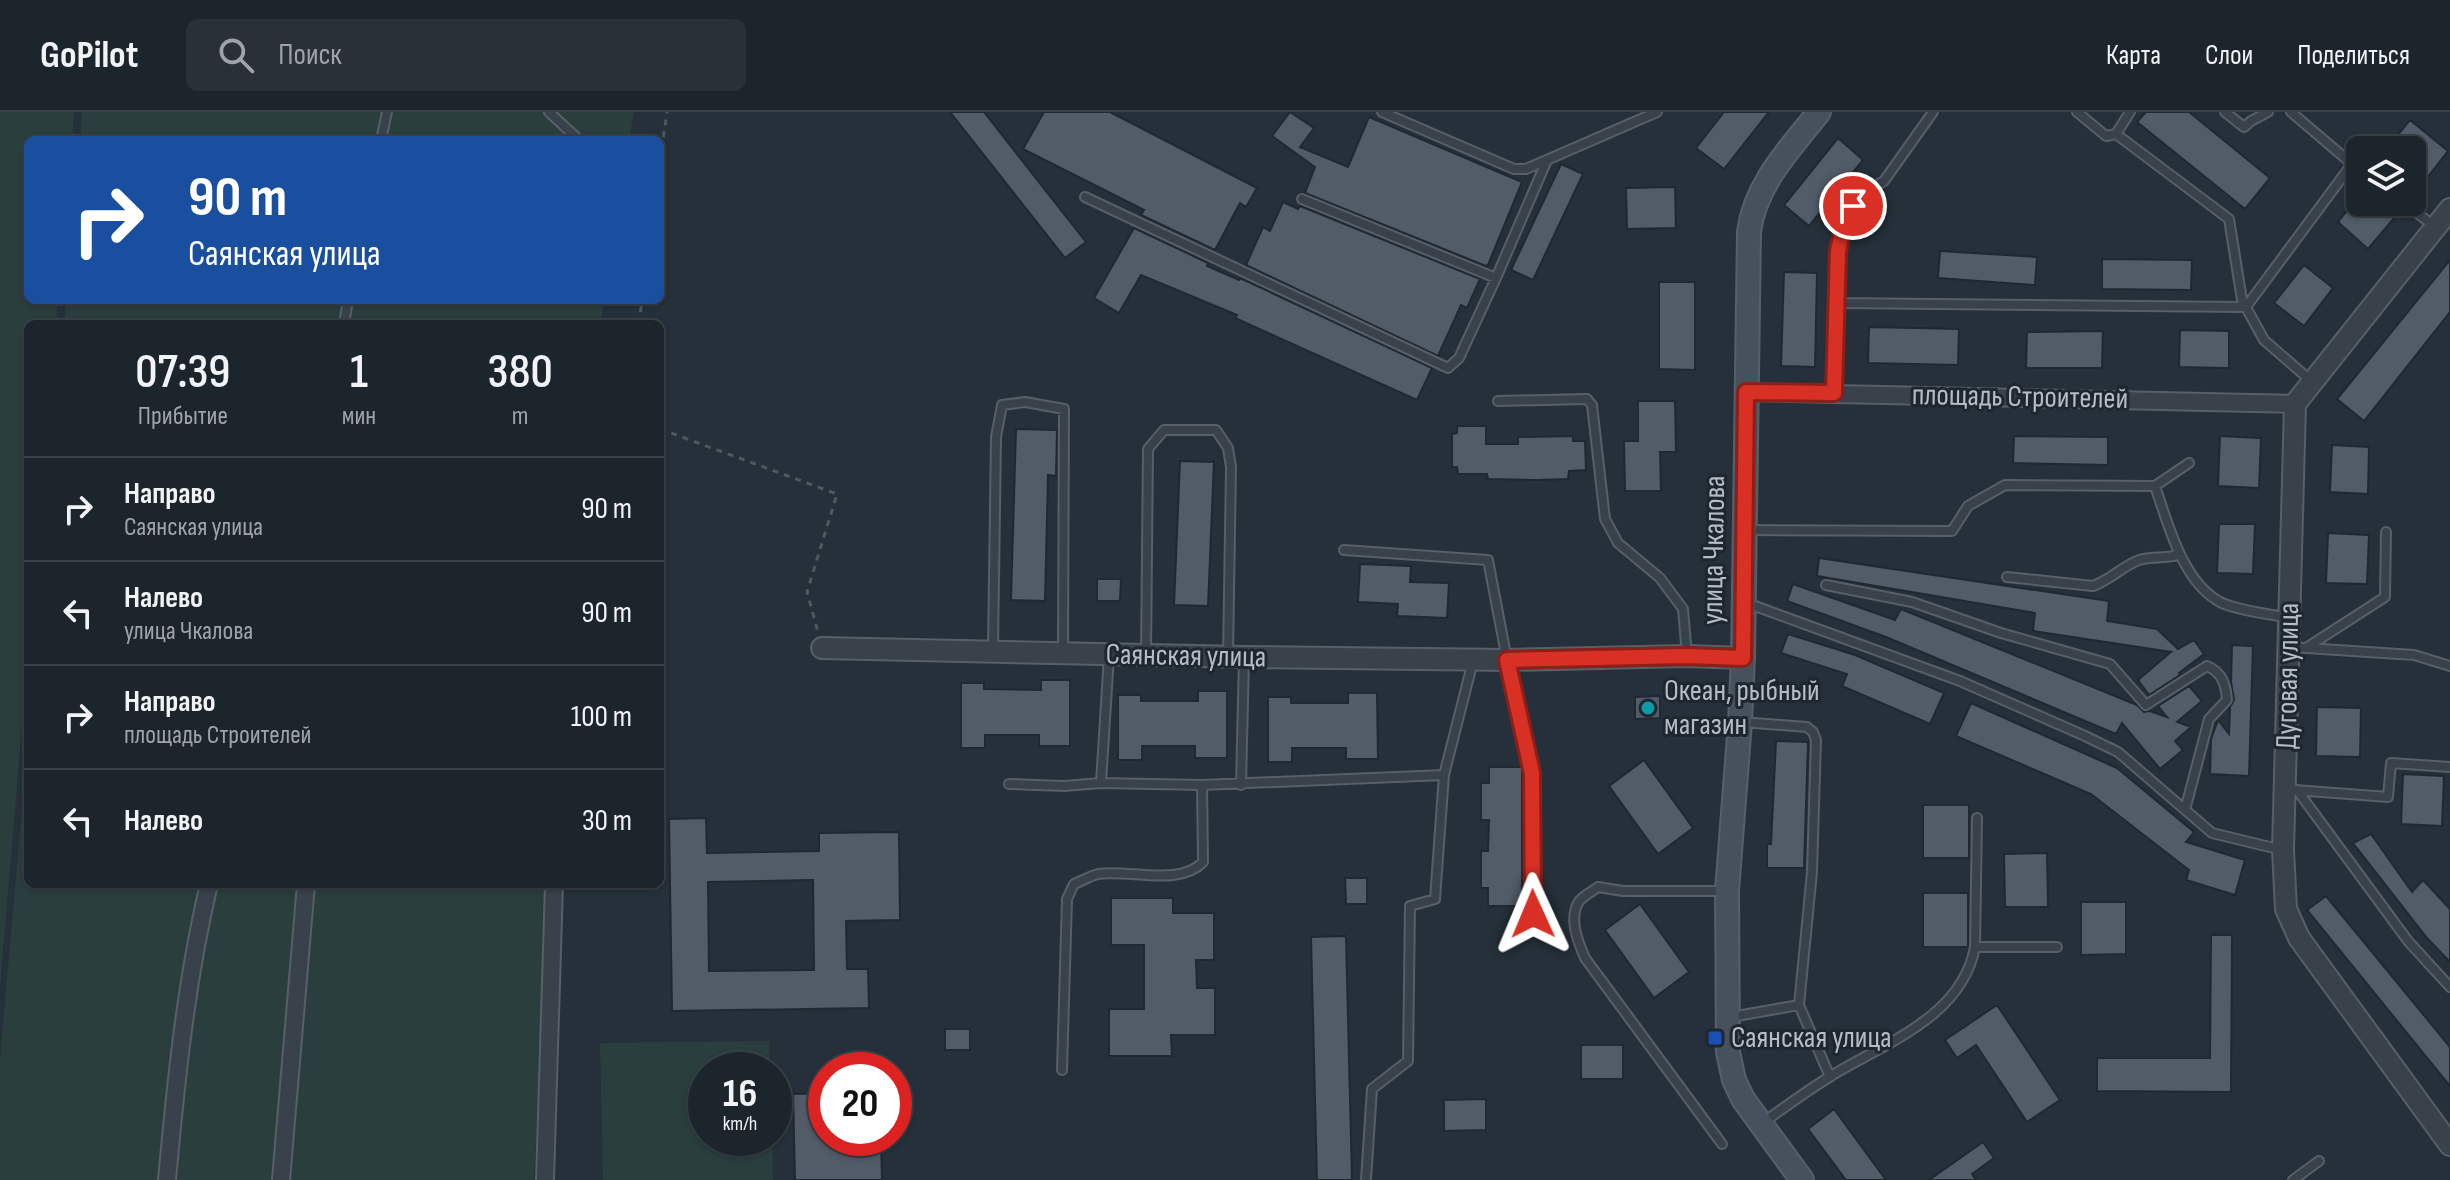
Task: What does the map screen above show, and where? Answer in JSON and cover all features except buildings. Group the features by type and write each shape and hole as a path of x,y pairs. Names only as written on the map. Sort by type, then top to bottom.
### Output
{"main road":[{"name":"улица Чкалова","path":"1802,1180 1743,1099 1734,1080 1728,1052 1727,891 1743,658 1747,265 1751,211 1766,182 1819,112"}],"street":[{"path":"2295,404 2444,222"},
{"name":"площадь Строителей","path":"1746,392 2295,404"},
{"name":"Дуговая улица","path":"2295,404 2290,618 2298,648 2291,789 2283,850 2286,909 2299,938 2450,1145"},
{"name":"Саянская улица","path":"822,648 993,650 1063,655 1507,660 1687,656 1743,658"},
{"path":"167,1180 175,1087 208,888"},
{"path":"281,1180 306,888"},
{"path":"545,1180 554,888"}],"lane":[{"path":"382,136 387,112"},
{"path":"549,112 575,136"},
{"path":"1382,112 1514,169 1526,169 1657,112"},
{"path":"1834,393 1838,251 1843,227 1853,206 1869,190 1884,181 1933,112"},
{"path":"2077,112 2106,136 2116,134 2130,112"},
{"path":"2225,112 2244,127 2268,112"},
{"path":"2291,112 2346,159"},
{"path":"2116,134 2229,219 2242,300 2264,340 2312,382"},
{"path":"1085,197 1448,368 1459,358 1547,160"},
{"path":"2246,307 2346,180"},
{"path":"1302,199 1496,278"},
{"path":"2426,213 2444,222"},
{"path":"1837,303 2246,307"},
{"path":"1498,401 1587,399 1592,405 1605,519 1618,543 1660,578 1683,609 1687,656"},
{"path":"993,650 996,437 1002,405 1025,402 1064,409 1063,655"},
{"path":"1146,656 1148,449 1164,430 1216,430 1228,448 1231,467 1241,785"},
{"path":"1745,530 1952,531 1968,506 2005,485 2155,486 2189,463"},
{"path":"2155,486 2178,555 2207,592 2223,603 2290,618"},
{"path":"2298,648 2385,597 2386,532"},
{"path":"1344,550 1488,560 1532,773 1533,914"},
{"path":"2007,577 2093,586 2106,582 2136,561 2149,558 2162,560 2178,555"},
{"path":"1826,585 1912,602 2001,633 2110,664 2146,705 2207,666 2214,669 2226,686 2227,700 2209,719 2185,810"},
{"path":"1744,602 1960,681 2085,736 2118,752 2212,833 2283,850"},
{"path":"2298,648 2414,655 2450,666"},
{"path":"1101,783 1109,655"},
{"path":"1366,1180 1372,1089 1408,1061 1410,906 1435,899 1444,775 1473,659"},
{"path":"1740,722 1807,727 1816,740 1812,872 1799,1005 1830,1077"},
{"path":"2291,789 2388,797 2391,763 2450,767"},
{"path":"1009,784 1241,785 1444,775"},
{"path":"1062,1070 1067,899 1074,884 1097,874 1178,875 1194,871 1203,862 1202,785"},
{"path":"2291,789 2408,941 2450,987"},
{"path":"1760,1124 1830,1077 1932,1017 1959,988 1973,962 1975,947 1977,818"},
{"path":"1722,1144 1585,958 1577,940 1574,916 1579,900 1598,887 1623,891 1727,891"},
{"path":"1975,947 2057,947"},
{"path":"1728,1017 1799,1005"},
{"path":"2293,1180 2319,1161"}],"path":[{"path":"664,136 667,112"},
{"path":"664,430 837,494 807,592 822,648"}],"green space":[{"path":"0,112 74,112 72,136 24,136 24,304 58,304 56,320 24,320 24,703 0,986"},
{"path":"82,112 634,112 630,136 80,136"},
{"path":"66,304 603,304 601,320 64,320"},
{"path":"24,784 24,888 548,888 534,1180 0,1180 0,1059"},
{"path":"769,1041 769,1052 688,1052 688,1156 772,1156 773,1180 603,1180 600,1043"}],"place":[{"name":"Океан, рыбный магазин","path":"1648,708"},
{"name":"Саянская улица","path":"1715,1038"}],"route":[{"path":"1533,914 1532,773 1507,660 1687,656 1743,658 1746,392 1834,393 1838,251 1843,227 1853,206"}]}
